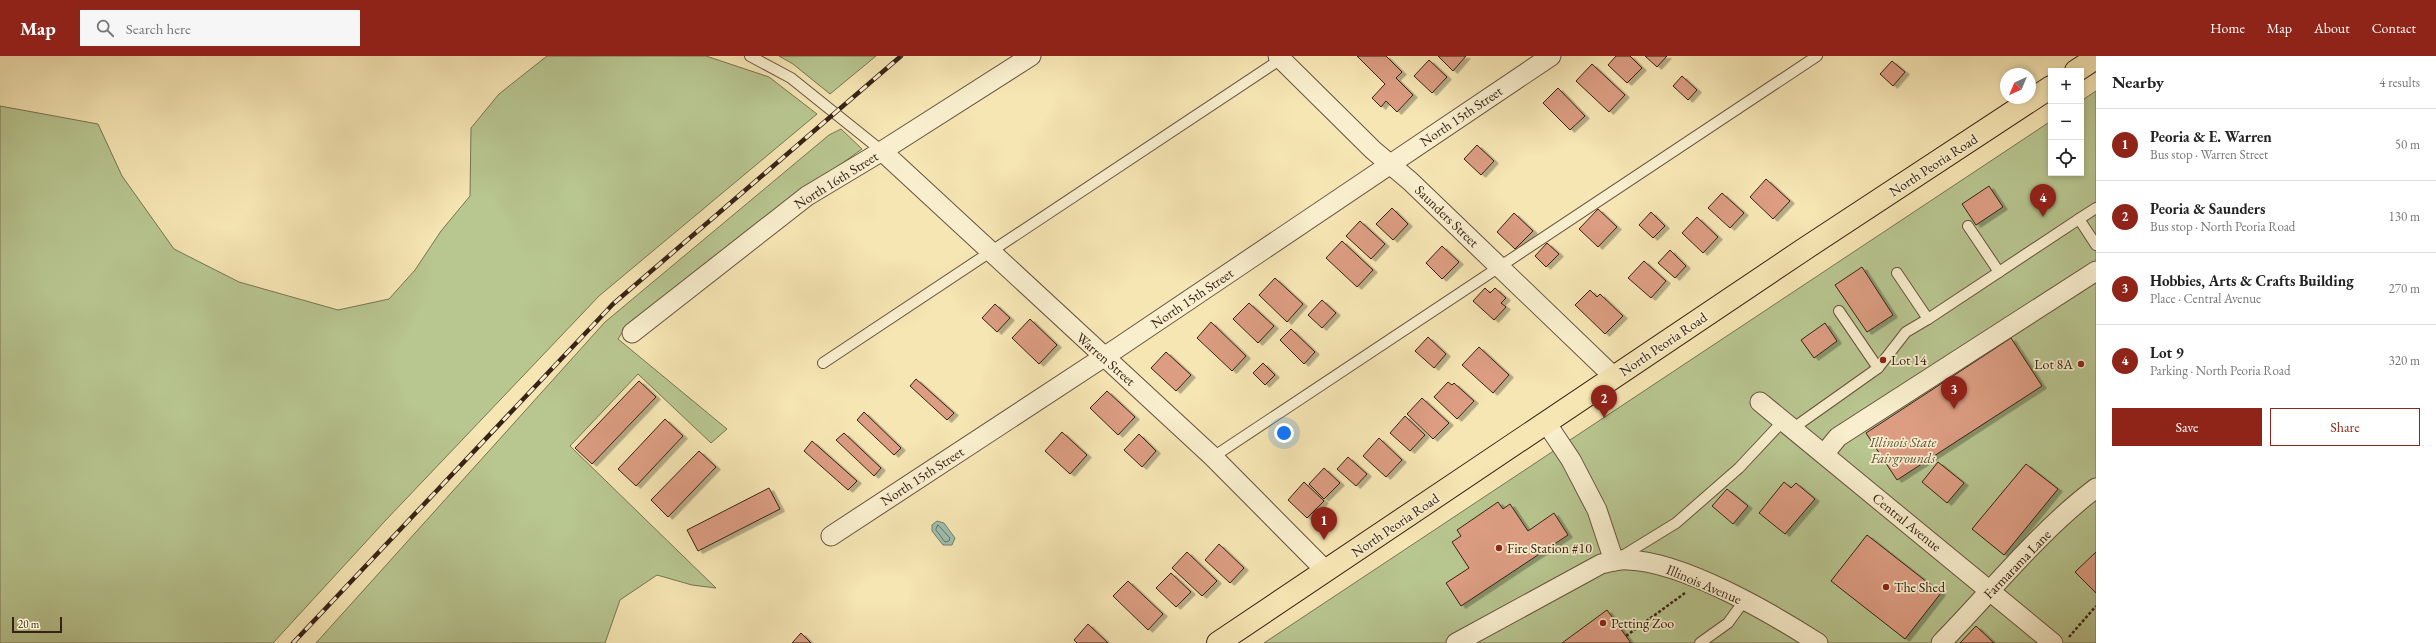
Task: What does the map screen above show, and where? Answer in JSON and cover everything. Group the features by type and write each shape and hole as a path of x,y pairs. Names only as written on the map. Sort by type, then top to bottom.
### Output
{"main road":[{"path":"2081,68 2096,58"},
{"name":"North Peoria Road","path":"1218,643 1803,250 2048,89"}],"street":[{"name":"North 16th Street","path":"632,333 807,196 882,151 1031,56"},
{"name":"North 15th Street","path":"831,536 1103,357 1391,162 1551,56"},
{"name":"Saunders Street","path":"1280,57 1374,150 1391,162 1614,378"},
{"name":"Warren Street","path":"882,151 1103,357 1116,366 1213,457 1326,571"},
{"path":"1824,454 1838,437 2096,271"},
{"name":"Central Avenue","path":"1760,402 1989,590 2061,640"},
{"path":"1546,424 1571,460 1595,505 1603,522 1614,561"},
{"name":"Farmarama Lane","path":"1941,643 1972,611 1989,590 2062,518 2096,488"},
{"name":"Illinois Avenue","path":"1456,643 1601,564 1628,560 1660,565 1679,571 1744,601 1818,643"}],"lane":[{"path":"750,56 791,78 882,151"},
{"path":"1213,457 1817,56"},
{"path":"823,363 1280,57"},
{"path":"1614,561 1676,522 1787,425 1878,368 1906,332 2096,208"},
{"path":"2079,219 2096,245"},
{"path":"1968,226 1999,272"},
{"path":"1897,274 1928,319"},
{"path":"1839,311 1878,368"},
{"path":"1700,643 1728,623 1744,601"}],"path":[{"path":"1626,636 1687,591"},
{"path":"2061,640 2096,606"}],"green space":[{"path":"547,56 706,56 769,77 817,114 599,296 385,521 273,643 0,643 0,106 98,124 122,176 174,249 239,282 338,310 389,299 415,270 441,231 470,196 471,128 499,94"},
{"path":"779,56 876,56 830,94 793,64"},
{"name":"Illinois State Fairgrounds","path":"2096,91 2096,643 1264,643 2048,123 2048,176 2084,176 2084,99"},
{"path":"841,129 862,149 788,202 625,328 618,339 727,429 711,443 638,374 570,446 716,588 692,585 657,575 620,600 605,643 316,643 605,322 829,135"}],"water":[{"path":"937,521 944,523 955,538 952,545 943,545 932,531 932,525"}],"building":[{"path":"1357,56 1386,56 1402,72 1396,78 1413,95 1397,112 1386,101 1381,107 1372,98 1385,84"},
{"path":"1438,56 1466,56 1453,71"},
{"path":"1616,56 1630,56 1642,68 1627,83 1608,65"},
{"path":"1645,56 1667,56 1657,67"},
{"path":"1429,60 1447,77 1432,93 1414,76"},
{"path":"1892,61 1905,72 1893,86 1880,74"},
{"path":"1592,64 1625,95 1609,112 1576,81"},
{"path":"1682,76 1697,90 1688,100 1673,86"},
{"path":"1558,88 1585,116 1570,130 1543,103"},
{"path":"1477,145 1494,161 1481,175 1464,159"},
{"path":"1766,179 1790,201 1773,219 1750,197"},
{"path":"1989,186 2003,207 1976,225 1962,204"},
{"path":"1722,193 1744,213 1730,228 1708,208"},
{"path":"1392,208 1408,224 1393,240 1376,224"},
{"path":"1598,209 1617,227 1598,247 1579,229"},
{"path":"1651,212 1665,226 1653,238 1639,225"},
{"path":"1514,213 1533,231 1515,249 1497,232"},
{"path":"1697,217 1718,237 1703,253 1682,233"},
{"path":"1360,221 1385,244 1371,259 1346,236"},
{"path":"1342,241 1373,270 1357,287 1326,258"},
{"path":"1547,243 1559,254 1546,267 1535,256"},
{"path":"1442,246 1459,262 1442,279 1426,263"},
{"path":"1670,250 1686,266 1675,278 1658,263"},
{"path":"1644,261 1666,281 1651,298 1628,278"},
{"path":"1862,267 1893,315 1867,332 1835,285"},
{"path":"1275,278 1303,304 1287,322 1259,295"},
{"path":"1485,288 1490,293 1495,288 1506,298 1501,303 1506,307 1494,320 1473,301"},
{"path":"1590,290 1597,297 1600,294 1623,316 1605,334 1575,305"},
{"path":"1322,300 1336,313 1322,328 1308,315"},
{"path":"1249,303 1274,326 1258,343 1233,319"},
{"path":"995,304 1010,318 997,332 982,318"},
{"path":"1030,319 1057,345 1039,364 1012,338"},
{"path":"1211,322 1246,356 1232,371 1197,338"},
{"path":"1825,323 1837,341 1814,358 1801,340"},
{"path":"1291,329 1315,352 1304,364 1280,340"},
{"path":"1428,337 1446,354 1434,368 1415,351"},
{"path":"2011,338 2042,386 1897,480 1866,433"},
{"path":"1479,347 1509,375 1493,393 1462,365"},
{"path":"1166,352 1191,375 1176,391 1151,368"},
{"path":"1263,363 1275,375 1265,385 1253,373"},
{"path":"916,379 954,413 947,420 910,386"},
{"path":"639,381 656,397 592,464 575,448"},
{"path":"1448,382 1452,385 1454,383 1474,401 1457,419 1434,397"},
{"path":"1107,391 1135,417 1118,435 1090,408"},
{"path":"1422,398 1449,423 1433,439 1407,414"},
{"path":"864,412 901,448 894,455 857,420"},
{"path":"1405,416 1425,435 1410,451 1390,433"},
{"path":"665,419 683,436 636,486 618,469"},
{"path":"1062,432 1087,455 1070,474 1045,451"},
{"path":"844,433 881,468 874,476 836,440"},
{"path":"1139,434 1156,451 1142,467 1124,450"},
{"path":"1379,438 1402,460 1386,477 1363,456"},
{"path":"812,441 857,481 848,490 804,451"},
{"path":"699,451 716,467 668,517 651,500"},
{"path":"1348,457 1367,474 1356,486 1337,469"},
{"path":"1938,462 1964,483 1947,503 1922,482"},
{"path":"2026,464 2058,489 2004,555 1972,529"},
{"path":"1324,468 1340,483 1324,499 1309,484"},
{"path":"1304,482 1324,501 1307,518 1288,500"},
{"path":"1784,482 1791,488 1796,483 1815,499 1785,534 1759,513"},
{"path":"769,488 780,509 698,551 687,530"},
{"path":"1727,489 1748,506 1733,524 1712,506"},
{"path":"1498,502 1503,509 1510,504 1528,531 1554,513 1568,535 1461,606 1446,583 1469,568 1452,542 1461,536 1457,530"},
{"name":"The Shed","path":"1867,535 1941,593 1905,639 1831,581"},
{"path":"1219,544 1244,568 1230,583 1205,560"},
{"path":"1187,552 1217,581 1202,596 1172,568"},
{"path":"2096,552 2096,593 2075,572"},
{"path":"1171,573 1191,592 1176,607 1156,588"},
{"path":"1128,581 1163,614 1148,630 1113,596"},
{"name":"Petting Zoo","path":"1607,610 1631,643 1562,643"},
{"path":"1088,624 1108,643 1077,643 1074,640"},
{"path":"1976,626 1994,643 1960,643"},
{"path":"801,633 811,643 792,643"}],"railway":[{"path":"293,643 613,304 901,56"}],"place":[{"name":"Lot 9","path":"2043,217"},
{"name":"Lot 14","path":"1883,360"},
{"name":"Lot 8A","path":"2081,364"},
{"name":"Hobbies, Arts & Crafts Building","path":"1954,409"},
{"name":"Peoria & Saunders","path":"1604,418"},
{"name":"Peoria & E. Warren","path":"1324,540"},
{"name":"Fire Station #10","path":"1499,548"},
{"name":"The Shed","path":"1886,587"},
{"name":"Petting Zoo","path":"1603,623"}]}
